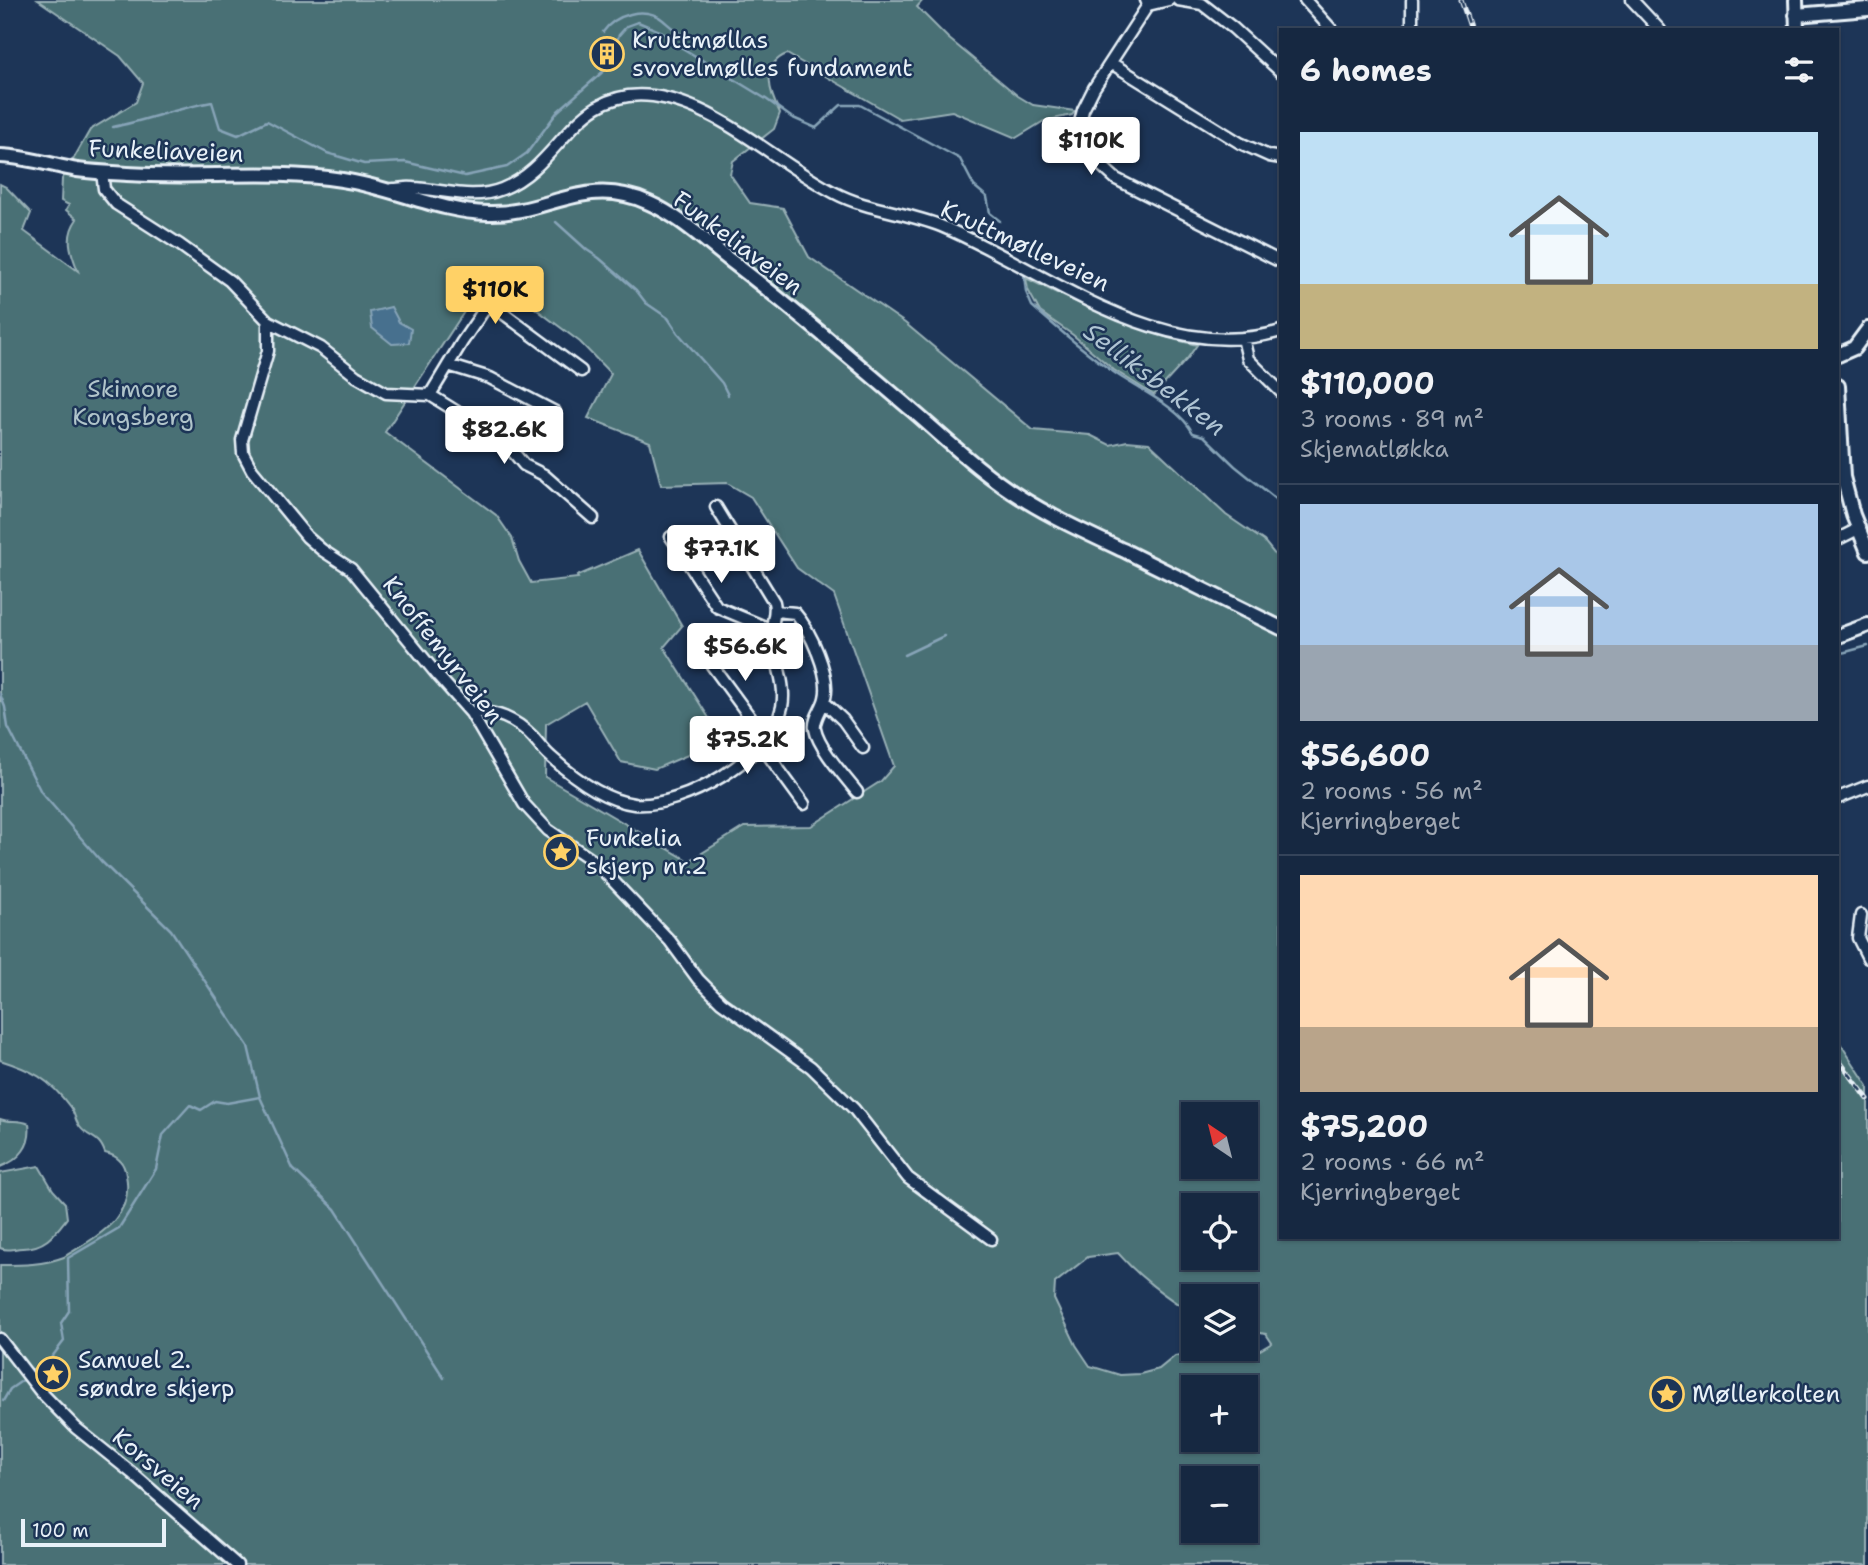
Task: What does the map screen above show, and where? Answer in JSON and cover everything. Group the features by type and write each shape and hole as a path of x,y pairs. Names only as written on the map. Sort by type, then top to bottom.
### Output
{"street":[{"path":"1169,0 1147,3 1094,88 1083,110 1079,127 1084,150 1116,178 1279,261"},
{"path":"1178,0 1202,4 1279,70"},
{"path":"1305,0 1330,28"},
{"path":"1412,0 1412,28"},
{"path":"1632,0 1658,28"},
{"path":"1796,0 1797,28"},
{"path":"1797,15 1868,9"},
{"path":"1111,63 1240,144 1279,158"},
{"name":"Kruttmølleveien","path":"391,190 412,187 477,195 501,190 536,166 578,121 595,107 622,97 654,97 684,104 709,116 835,194 939,225 1013,260 1057,285 1147,326 1210,338 1243,338 1279,331"},
{"name":"Funkeliaveien","path":"0,156 31,159 76,169 160,176 313,176 391,190 458,210 487,213 519,210 568,196 594,192 617,193 653,204 757,281 973,463 1015,495 1050,515 1279,627"},
{"path":"102,172 106,193 116,204 230,281 268,321 321,348 356,376 386,393 430,395 504,441 524,465 544,475 593,518"},
{"path":"430,395 486,307 500,311 581,372"},
{"name":"Knoffemyrveien","path":"268,321 268,351 243,429 243,453 252,470 307,537 352,569 471,713 524,804 534,816 548,830 595,862 670,941 698,979 721,1002 811,1067 854,1109 908,1178 991,1239"},
{"path":"1839,355 1854,348 1868,329"},
{"path":"1243,338 1248,359 1279,390"},
{"path":"448,365 490,378 555,412"},
{"path":"1839,404 1843,477 1858,529 1868,552"},
{"path":"471,713 485,710 505,717 532,735 547,755 569,773 604,794 634,804 671,801 718,780 764,741 782,709 784,691 772,630 776,611 774,602 716,507"},
{"path":"1839,538 1858,529"},
{"path":"671,537 717,607 772,630"},
{"path":"776,611 795,613 808,632 825,678 827,693 815,729 857,792"},
{"path":"1839,636 1868,625"},
{"path":"700,649 755,724 804,804"},
{"path":"824,702 843,720 863,748"},
{"path":"1839,798 1868,786"},
{"path":"1861,915 1858,938 1868,958"},
{"name":"Korsveien","path":"0,1339 40,1391 76,1428 237,1565"}],"green space":[{"name":"Skimore Kongsberg","path":"38,0 923,0 917,7 948,38 1018,96 1033,105 1075,111 1072,115 1044,121 1016,138 952,111 900,119 787,54 773,65 770,72 771,89 780,113 774,129 733,161 730,174 750,203 783,208 809,257 905,323 1033,430 1090,435 1110,445 1127,441 1149,443 1226,515 1264,541 1279,560 1279,1239 1839,1239 1839,1042 1868,1086 1868,1565 0,1565 0,1265 40,1263 64,1257 110,1225 119,1215 127,1190 122,1163 105,1153 97,1140 83,1131 72,1109 55,1089 21,1067 0,1060 0,184 31,213 24,231 78,271 70,239 77,219 66,210 69,205 61,201 62,179 90,130 136,102 143,83 120,56","holes":["489,274 580,342 611,374 588,418 650,442 661,485 727,483 751,497 797,568 834,595 894,766 881,781 811,826 744,827 689,861 545,777 546,724 585,701 621,762 655,769 723,740 664,647 682,626 638,550 577,576 578,578 531,583 519,561 512,538 496,515 385,432","1118,1253 1135,1271 1181,1306 1181,1284 1258,1284 1258,1333 1266,1334 1272,1343 1258,1350 1258,1361 1181,1361 1181,1355 1175,1356 1159,1369 1120,1375 1090,1366 1076,1345 1054,1299 1055,1283 1088,1257"]},
{"path":"1026,278 1131,325 1197,345 1154,395 1114,370 1073,335 1040,312 1028,290"},
{"path":"0,1119 29,1124 29,1139 19,1156 0,1167"},
{"path":"39,1166 53,1190 65,1203 67,1218 53,1235 37,1246 8,1250 0,1248 0,1173"}],"water":[{"path":"391,307 399,322 411,329 409,343 392,344 372,328 370,312"}],"waterway":[{"path":"603,32 622,17 647,13 688,37 713,37 716,41 713,48"},
{"path":"113,127 212,102 220,128 238,135 267,121 327,153 364,164 405,162 465,176 507,167 527,153 558,111 606,69 619,35 627,26 638,22 662,32 674,43 791,117 816,128 841,105 860,105 960,159 974,186 987,197 990,213 1000,221"},
{"path":"556,222 636,290 646,303 668,318 722,383 728,395"},
{"name":"Selliksbekken","path":"1024,274 1026,292 1032,306 1071,340 1122,378 1168,406 1187,423 1193,433 1204,436 1235,466 1279,501"},
{"path":"904,655 944,636"},
{"name":"Selliksbekken","path":"1839,654 1868,646"},
{"path":"0,694 8,727 41,792 101,861 171,930 248,1046 260,1097 227,1103 215,1101 201,1110 190,1105 163,1135 156,1169 119,1228 68,1258 69,1311 61,1323 64,1341 45,1366 32,1374"},
{"path":"260,1097 293,1169 335,1209 444,1378"},
{"path":"3,1401 10,1389 26,1378"}],"railway":[{"path":"1461,0 1470,28"},
{"path":"1839,1060 1868,1099"}],"place":[{"name":"Kruttmøllas svovelmølles fundament","path":"607,54"},
{"name":"Funkelia skjerp nr.2","path":"561,852"},
{"name":"Samuel 2. søndre skjerp","path":"53,1374"},
{"name":"Møllerkolten","path":"1667,1394"}]}
